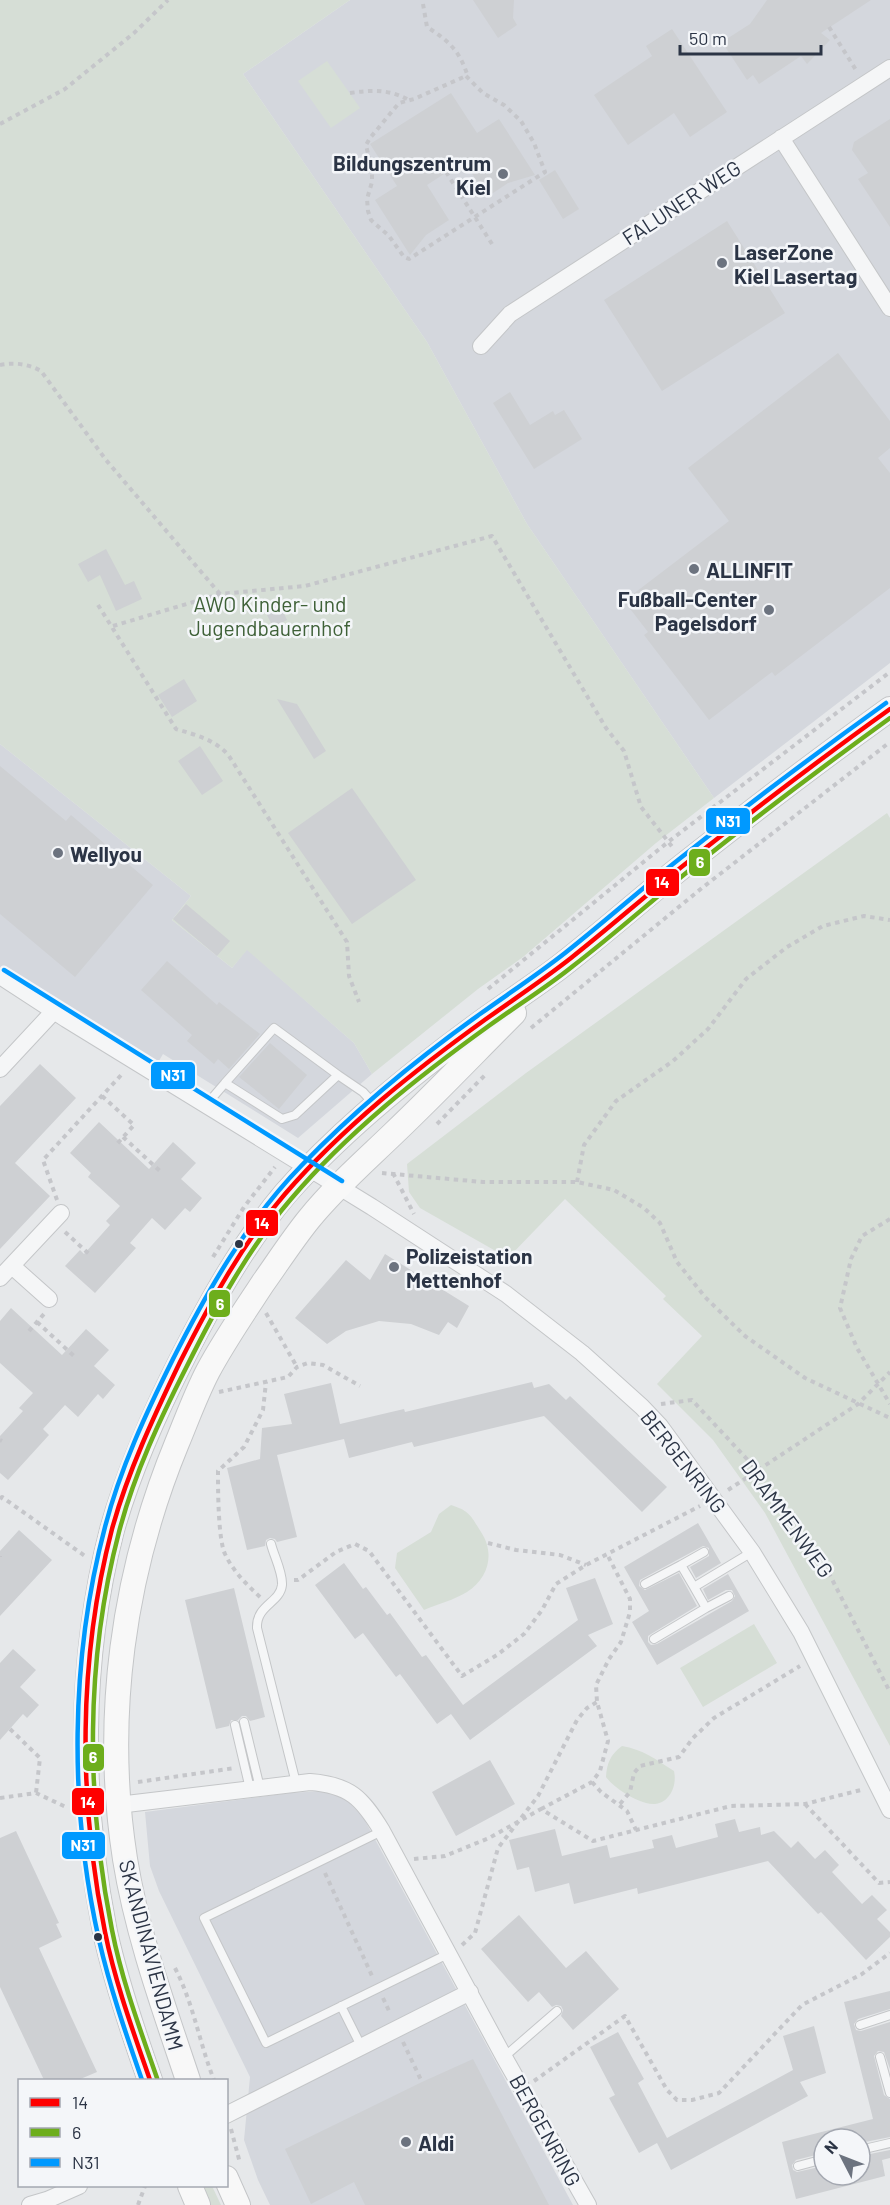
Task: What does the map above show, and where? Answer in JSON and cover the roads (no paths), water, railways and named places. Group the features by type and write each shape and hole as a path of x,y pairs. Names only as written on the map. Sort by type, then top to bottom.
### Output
{"main road":[{"name":"SKANDINAVIENDAMM","path":"150,2079 106,1934 93,1860 86,1788 89,1663 113,1526 135,1462 179,1365 225,1279 268,1216 309,1169 376,1107 484,1021 558,968 686,864 890,709"},
{"name":"SKANDINAVIENDAMM","path":"188,2079 150,1961 133,1898 125,1860 118,1795 117,1706 124,1629 142,1543 163,1477 195,1396 221,1348 296,1236 338,1186 434,1094 558,968"},
{"path":"235,2175 238,2205"},
{"path":"190,2187 198,2205"}],"street":[{"name":"FALUNER WEG","path":"481,346 510,314 890,68"},
{"path":"781,138 890,308"},
{"name":"BERGENRING","path":"0,976 338,1186 506,1294 544,1322 642,1407 660,1426 752,1552 801,1632 890,1810"},
{"path":"0,1069 54,1011"},
{"path":"48,1299 6,1272 57,1217"},
{"name":"BERGENRING","path":"118,1795 324,1783 341,1788 358,1797 382,1831 450,1953 504,2057 524,2088 588,2205"},
{"path":"228,2113 470,1992"},
{"path":"30,2205 77,2187"}],"lane":[{"path":"207,1104 274,1028 363,1092 376,1107"},
{"path":"225,1083 282,1119 295,1115 338,1075"},
{"path":"271,1544 282,1581 279,1593 267,1604 257,1620 257,1628 296,1783"},
{"path":"645,1584 704,1552"},
{"path":"694,1587 752,1552"},
{"path":"681,1565 706,1608"},
{"path":"654,1639 729,1596"},
{"path":"244,1722 255,1788"},
{"path":"235,1725 245,1767 255,1788"},
{"path":"382,1831 204,1918 266,2043 450,1953"},
{"path":"341,2006 361,2046"},
{"path":"504,2057 556,2011"},
{"path":"860,2025 890,2015"},
{"path":"880,2057 890,2093"},
{"path":"872,2147 890,2143"},
{"path":"798,2166 812,2162"}],"place":[{"name":"Bildungszentrum Kiel","path":"503,174"},
{"name":"LaserZone Kiel Lasertag","path":"722,263"},
{"name":"ALLINFIT","path":"694,569"},
{"name":"Fußball-Center Pagelsdorf","path":"769,610"},
{"name":"Wellyou","path":"58,853"},
{"name":"Polizeistation Mettenhof","path":"394,1267"},
{"name":"Aldi","path":"406,2142"}],"park label":[{"name":"AWO Kinder- und Jugendbauernhof","path":"270,615"}]}
